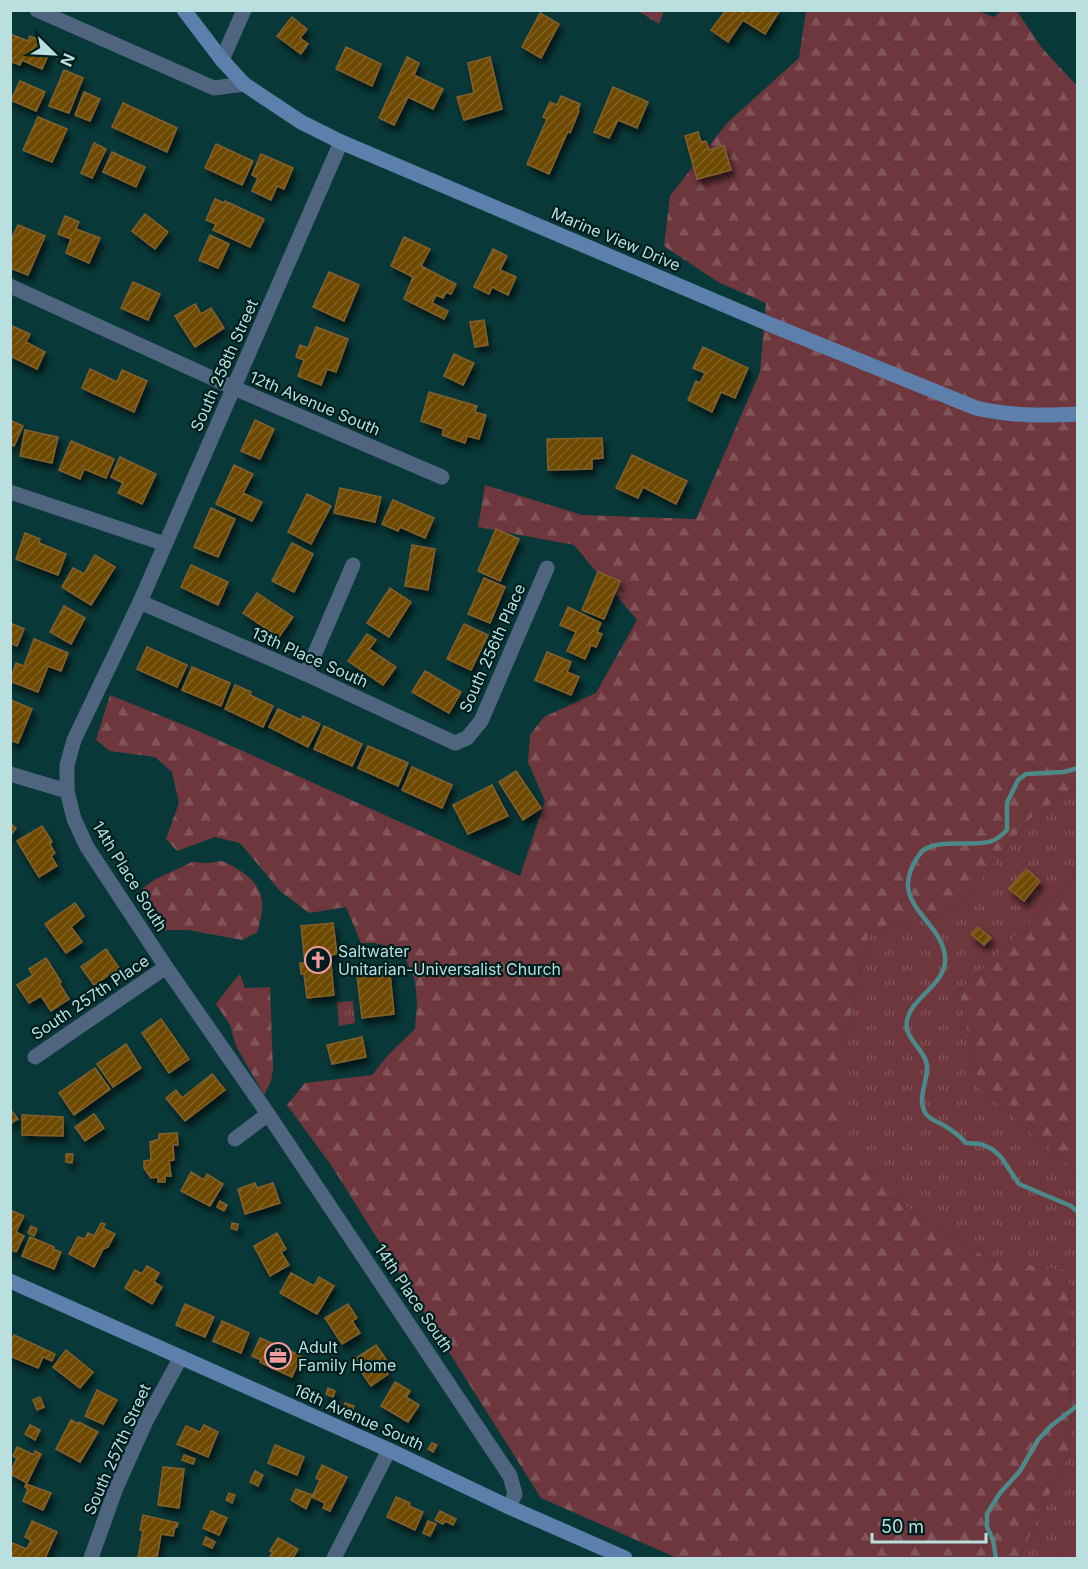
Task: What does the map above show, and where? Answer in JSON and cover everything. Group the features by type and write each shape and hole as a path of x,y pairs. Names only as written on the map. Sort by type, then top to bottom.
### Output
{"main road":[{"name":"Marine View Drive","path":"184,10 222,60 244,84 301,123 341,142 769,324 976,408 1038,416 1077,414"},
{"name":"16th Avenue South","path":"10,1281 625,1558"}],"street":[{"path":"37,10 214,88 244,84"},
{"path":"222,60 244,10"},
{"name":"South 258th Street","path":"140,602 341,142"},
{"name":"12th Avenue South","path":"10,286 234,388 442,477"},
{"path":"10,492 165,544"},
{"path":"306,674 353,565"},
{"name":"South 256th Place","path":"465,740 481,721 547,568"},
{"name":"13th Place South","path":"140,602 306,674 450,742 465,740"},
{"name":"14th Place South","path":"140,602 74,740 68,765 67,791 74,819 87,847 166,967 268,1114 510,1476 515,1494 509,1507"},
{"path":"10,774 67,791"},
{"name":"South 257th Place","path":"34,1057 166,967"},
{"path":"235,1139 268,1114"},
{"name":"South 257th Street","path":"91,1558 116,1488 141,1430 181,1357"},
{"path":"334,1558 389,1450"}],"green space":[{"path":"974,10 994,17 1001,11 1017,11 1041,47 1077,86 1077,786 1030,819 958,907 869,932 844,1047 844,1133 901,1203 987,1258 1069,1270 1071,1450 1019,1558 677,1558 541,1498 331,1165 287,1105 305,1083 372,1075 390,1053 415,1029 417,1004 415,980 402,950 375,943 361,943 346,907 309,913 280,891 240,843 215,837 177,851 166,839 179,803 172,772 155,757 110,751 96,740 110,695 196,730 520,876 545,801 528,762 530,735 544,717 596,693 637,620 574,545 478,527 485,485 582,515 696,519 760,372 766,303 718,282 664,246 670,196 727,123 799,58 806,11"},
{"path":"638,11 664,11 659,24"},
{"path":"1077,786 1077,876 959,992 979,1087 1077,1173 1078,1522 1061,1558 1019,1558 1071,1450 1069,1271 987,1258 901,1203 844,1134 844,1047 869,932 958,907 1030,819"},
{"path":"222,861 242,872 254,882 258,889 262,907 258,932 242,940 188,930 164,930 155,924 145,912 140,900 142,889 154,880 192,862"},
{"path":"1077,876 1077,1173 979,1087 959,992"},
{"path":"240,974 245,988 270,987 273,1070 271,1081 264,1095 236,1046 230,1025 216,1004"},
{"path":"353,1001 355,1023 339,1026 337,1002"},
{"path":"1077,1522 1077,1558 1061,1558"}],"building":[{"path":"726,10 780,10 765,34 743,20 728,42 711,30"},
{"path":"540,13 559,24 541,58 522,47"},
{"path":"292,17 307,29 300,38 308,44 301,54 277,36"},
{"path":"10,34 28,41 30,36 41,41 39,46 50,51 42,69 22,60 20,65 10,61"},
{"path":"346,47 381,64 372,86 336,69"},
{"path":"407,57 419,63 414,75 443,89 433,109 408,97 394,125 379,118"},
{"path":"490,57 502,109 464,120 457,97 474,93 468,63"},
{"path":"64,70 83,78 69,113 49,106"},
{"path":"20,81 45,92 36,111 11,100"},
{"path":"613,87 648,102 637,128 618,120 609,138 594,132"},
{"path":"84,92 100,99 90,121 75,115"},
{"path":"561,96 580,104 579,111 549,174 527,164 547,119 543,117 550,102 557,105"},
{"path":"123,103 177,128 167,152 112,127"},
{"path":"38,117 67,129 52,162 23,150"},
{"path":"698,132 701,142 706,141 709,150 724,146 731,170 697,179 685,136"},
{"path":"94,143 106,149 92,178 81,173"},
{"path":"216,144 253,161 242,185 205,168"},
{"path":"112,152 145,167 136,187 103,172"},
{"path":"261,154 293,168 284,189 277,186 271,200 252,191 258,178 252,175"},
{"path":"215,199 224,203 225,201 264,219 250,247 213,230 216,224 206,220"},
{"path":"145,214 168,232 155,249 132,231"},
{"path":"65,216 79,222 76,229 100,238 89,263 66,253 71,239 58,234"},
{"path":"18,225 45,236 28,275 10,268 10,242"},
{"path":"210,235 229,244 218,268 199,260"},
{"path":"404,237 430,249 421,266 456,284 451,294 446,292 443,298 436,295 432,303 448,311 444,319 404,299 413,277 391,266"},
{"path":"493,249 507,256 500,270 516,277 508,295 492,287 489,294 474,287"},
{"path":"329,272 359,285 344,321 313,307"},
{"path":"133,282 160,294 148,320 121,308"},
{"path":"195,304 201,314 211,308 224,328 195,347 175,316"},
{"path":"484,320 488,345 475,347 470,322"},
{"path":"10,325 30,334 26,342 45,352 37,369 10,356"},
{"path":"316,327 348,339 336,372 327,369 321,385 298,376 304,360 296,357 300,345 308,348"},
{"path":"703,347 748,368 735,398 721,392 712,412 688,400 696,381 700,383 705,373 693,368"},
{"path":"454,354 474,363 463,385 444,376"},
{"path":"90,369 117,382 122,370 147,381 134,412 82,388"},
{"path":"429,392 477,406 475,412 486,415 479,439 467,436 465,443 442,435 444,429 421,421"},
{"path":"10,420 23,426 14,446 10,444"},
{"path":"255,420 274,429 260,459 241,451"},
{"path":"25,430 58,437 52,463 20,456"},
{"path":"602,438 603,458 592,459 592,469 548,470 547,439"},
{"path":"71,441 114,459 106,478 84,469 80,479 59,470"},
{"path":"632,455 687,481 676,504 643,487 638,498 616,488"},
{"path":"120,457 156,474 142,504 118,493 123,483 111,477"},
{"path":"234,465 253,474 243,493 262,502 252,521 216,504"},
{"path":"340,488 381,497 375,522 334,513"},
{"path":"307,494 331,506 311,544 288,532"},
{"path":"393,500 434,518 425,538 400,527 398,531 382,524"},
{"path":"211,508 235,519 218,557 194,547"},
{"path":"496,529 519,539 500,581 478,571"},
{"path":"25,533 40,539 39,543 66,554 58,575 16,559"},
{"path":"292,543 313,554 294,592 272,581"},
{"path":"412,545 435,549 428,590 405,586"},
{"path":"95,555 115,567 91,605 62,587 73,568 84,574"},
{"path":"191,565 228,582 218,605 181,587"},
{"path":"598,572 620,581 604,619 582,610"},
{"path":"484,578 505,587 490,623 468,614"},
{"path":"390,588 411,602 389,637 367,623"},
{"path":"257,593 293,617 279,637 243,613"},
{"path":"64,606 85,618 71,644 50,632"},
{"path":"568,607 601,623 597,632 602,634 596,647 591,645 585,659 567,651 576,632 560,625"},
{"path":"10,623 24,629 17,646 10,643"},
{"path":"464,624 488,635 471,670 447,659"},
{"path":"367,634 376,640 369,649 396,667 383,685 348,661"},
{"path":"34,639 68,653 61,671 48,666 38,692 10,681 16,663 24,666"},
{"path":"147,647 187,665 177,687 137,669"},
{"path":"547,652 571,662 567,672 579,677 571,695 535,680"},
{"path":"192,667 230,683 221,706 182,690"},
{"path":"425,671 461,692 449,713 412,692"},
{"path":"235,685 273,706 263,727 225,709"},
{"path":"11,700 32,709 18,743 10,740"},
{"path":"278,709 301,720 303,716 320,724 308,747 269,727"},
{"path":"324,726 362,744 352,766 314,749"},
{"path":"368,746 408,763 398,786 358,768"},
{"path":"412,767 452,785 442,808 402,790"},
{"path":"516,771 541,808 523,820 499,782"},
{"path":"492,785 508,816 468,834 453,805"},
{"path":"10,823 16,828 10,836"},
{"path":"42,826 52,842 50,844 55,853 51,856 57,866 39,877 17,841"},
{"path":"1026,869 1040,881 1024,901 1009,889"},
{"path":"75,903 84,916 71,927 82,942 66,953 45,924"},
{"name":"Saltwater Unitarian-Universalist Church","path":"333,923 337,954 330,955 334,995 307,998 300,963 305,963 301,926"},
{"path":"978,927 991,938 984,945 971,934"},
{"path":"106,949 119,968 94,985 81,967"},
{"path":"46,958 69,999 51,1011 41,996 29,1003 17,985 33,975 29,969"},
{"path":"389,964 394,1014 362,1018 356,967"},
{"path":"161,1019 189,1059 169,1073 142,1033"},
{"path":"362,1037 366,1057 332,1064 327,1045"},
{"path":"126,1044 141,1068 113,1087 97,1064"},
{"path":"95,1068 110,1089 74,1115 59,1093"},
{"path":"212,1074 225,1090 185,1121 166,1098 176,1090 182,1098"},
{"path":"10,1109 18,1119 10,1124"},
{"path":"94,1114 104,1128 85,1141 75,1127"},
{"path":"22,1115 63,1117 63,1136 22,1135"},
{"path":"177,1133 178,1145 173,1145 174,1160 169,1161 171,1176 165,1176 165,1182 158,1182 158,1177 151,1178 144,1168 144,1161 151,1160 150,1142 159,1139 159,1134"},
{"path":"66,1154 73,1154 72,1163 66,1162"},
{"path":"191,1172 204,1180 207,1174 223,1184 210,1206 181,1191"},
{"path":"255,1183 257,1188 273,1183 280,1203 245,1214 238,1189"},
{"path":"220,1201 227,1205 224,1211 217,1207"},
{"path":"10,1210 24,1216 16,1232 24,1236 16,1252 10,1249"},
{"path":"101,1223 105,1224 103,1228 115,1234 108,1247 103,1249 94,1267 69,1254 78,1237 85,1239 88,1233 94,1236"},
{"path":"232,1223 238,1224 237,1230 231,1228"},
{"path":"31,1226 37,1229 34,1236 28,1233"},
{"path":"277,1233 286,1249 281,1252 289,1265 270,1276 254,1246"},
{"path":"30,1237 61,1252 54,1269 22,1256"},
{"path":"147,1266 159,1273 154,1282 162,1287 152,1304 125,1288 135,1270 142,1274"},
{"path":"291,1273 314,1286 319,1277 334,1286 317,1314 280,1293"},
{"path":"185,1304 214,1317 205,1337 176,1325"},
{"path":"348,1304 357,1318 352,1321 360,1333 342,1344 325,1318"},
{"path":"222,1321 249,1333 241,1353 213,1341"},
{"path":"14,1335 55,1354 52,1361 43,1357 38,1368 10,1356 10,1343"},
{"path":"260,1338 301,1356 292,1377 252,1356"},
{"path":"376,1345 386,1359 380,1363 388,1374 371,1386 353,1360"},
{"path":"66,1350 93,1372 80,1388 53,1367"},
{"path":"395,1382 410,1391 406,1397 419,1405 408,1422 381,1406"},
{"path":"328,1388 335,1391 333,1397 326,1394"},
{"path":"97,1390 117,1400 103,1424 85,1416"},
{"path":"40,1397 44,1407 37,1410 33,1400"},
{"path":"345,1403 354,1406 352,1411 343,1408"},
{"path":"354,1413 361,1415 358,1421 352,1418"},
{"path":"71,1420 98,1432 80,1462 56,1449"},
{"path":"30,1425 40,1430 35,1440 25,1434"},
{"path":"204,1425 218,1432 208,1457 177,1444 186,1426 200,1432"},
{"path":"432,1443 437,1445 433,1452 428,1449"},
{"path":"275,1445 304,1457 297,1475 268,1463"},
{"path":"17,1447 34,1455 35,1451 41,1454 27,1483 10,1474 17,1458 13,1456"},
{"path":"184,1455 195,1459 193,1464 182,1460"},
{"path":"322,1465 347,1477 330,1511 323,1508 325,1503 312,1497 320,1480 316,1478"},
{"path":"163,1467 184,1469 179,1508 158,1505"},
{"path":"255,1471 263,1475 258,1486 250,1482"},
{"path":"26,1484 51,1493 43,1510 23,1501 28,1489 25,1487"},
{"path":"296,1489 312,1495 306,1509 291,1500"},
{"path":"229,1493 235,1495 232,1503 226,1500"},
{"path":"396,1497 423,1512 415,1530 387,1517"},
{"path":"211,1511 227,1518 219,1535 203,1528"},
{"path":"440,1511 456,1519 453,1525 435,1520"},
{"path":"143,1515 178,1523 173,1536 161,1534 157,1558 138,1557 143,1531 140,1530"},
{"path":"32,1521 57,1532 45,1558 10,1556 10,1542 27,1549 31,1540 25,1537"},
{"path":"428,1521 436,1524 430,1536 423,1533"},
{"path":"206,1537 215,1542 212,1548 203,1544"},
{"path":"278,1538 298,1549 293,1558 269,1558 273,1552 270,1551"}],"waterway":[{"path":"1078,768 1064,772 1026,774 1018,780 1007,803 1007,830 994,840 984,843 942,844 925,849 919,855 910,872 908,886 911,898 941,942 945,956 941,975 915,1004 907,1021 908,1033 926,1060 927,1072 922,1102 928,1116 951,1130 966,1143 981,1144 992,1149 1001,1157 1019,1184 1071,1206 1078,1212"},
{"path":"996,1558 993,1540 987,1527 987,1514 1000,1493 1020,1471 1038,1440 1051,1426 1078,1405"}],"place":[{"name":"Saltwater Unitarian-Universalist Church","path":"318,960"},
{"name":"Adult Family Home","path":"278,1356"}]}
